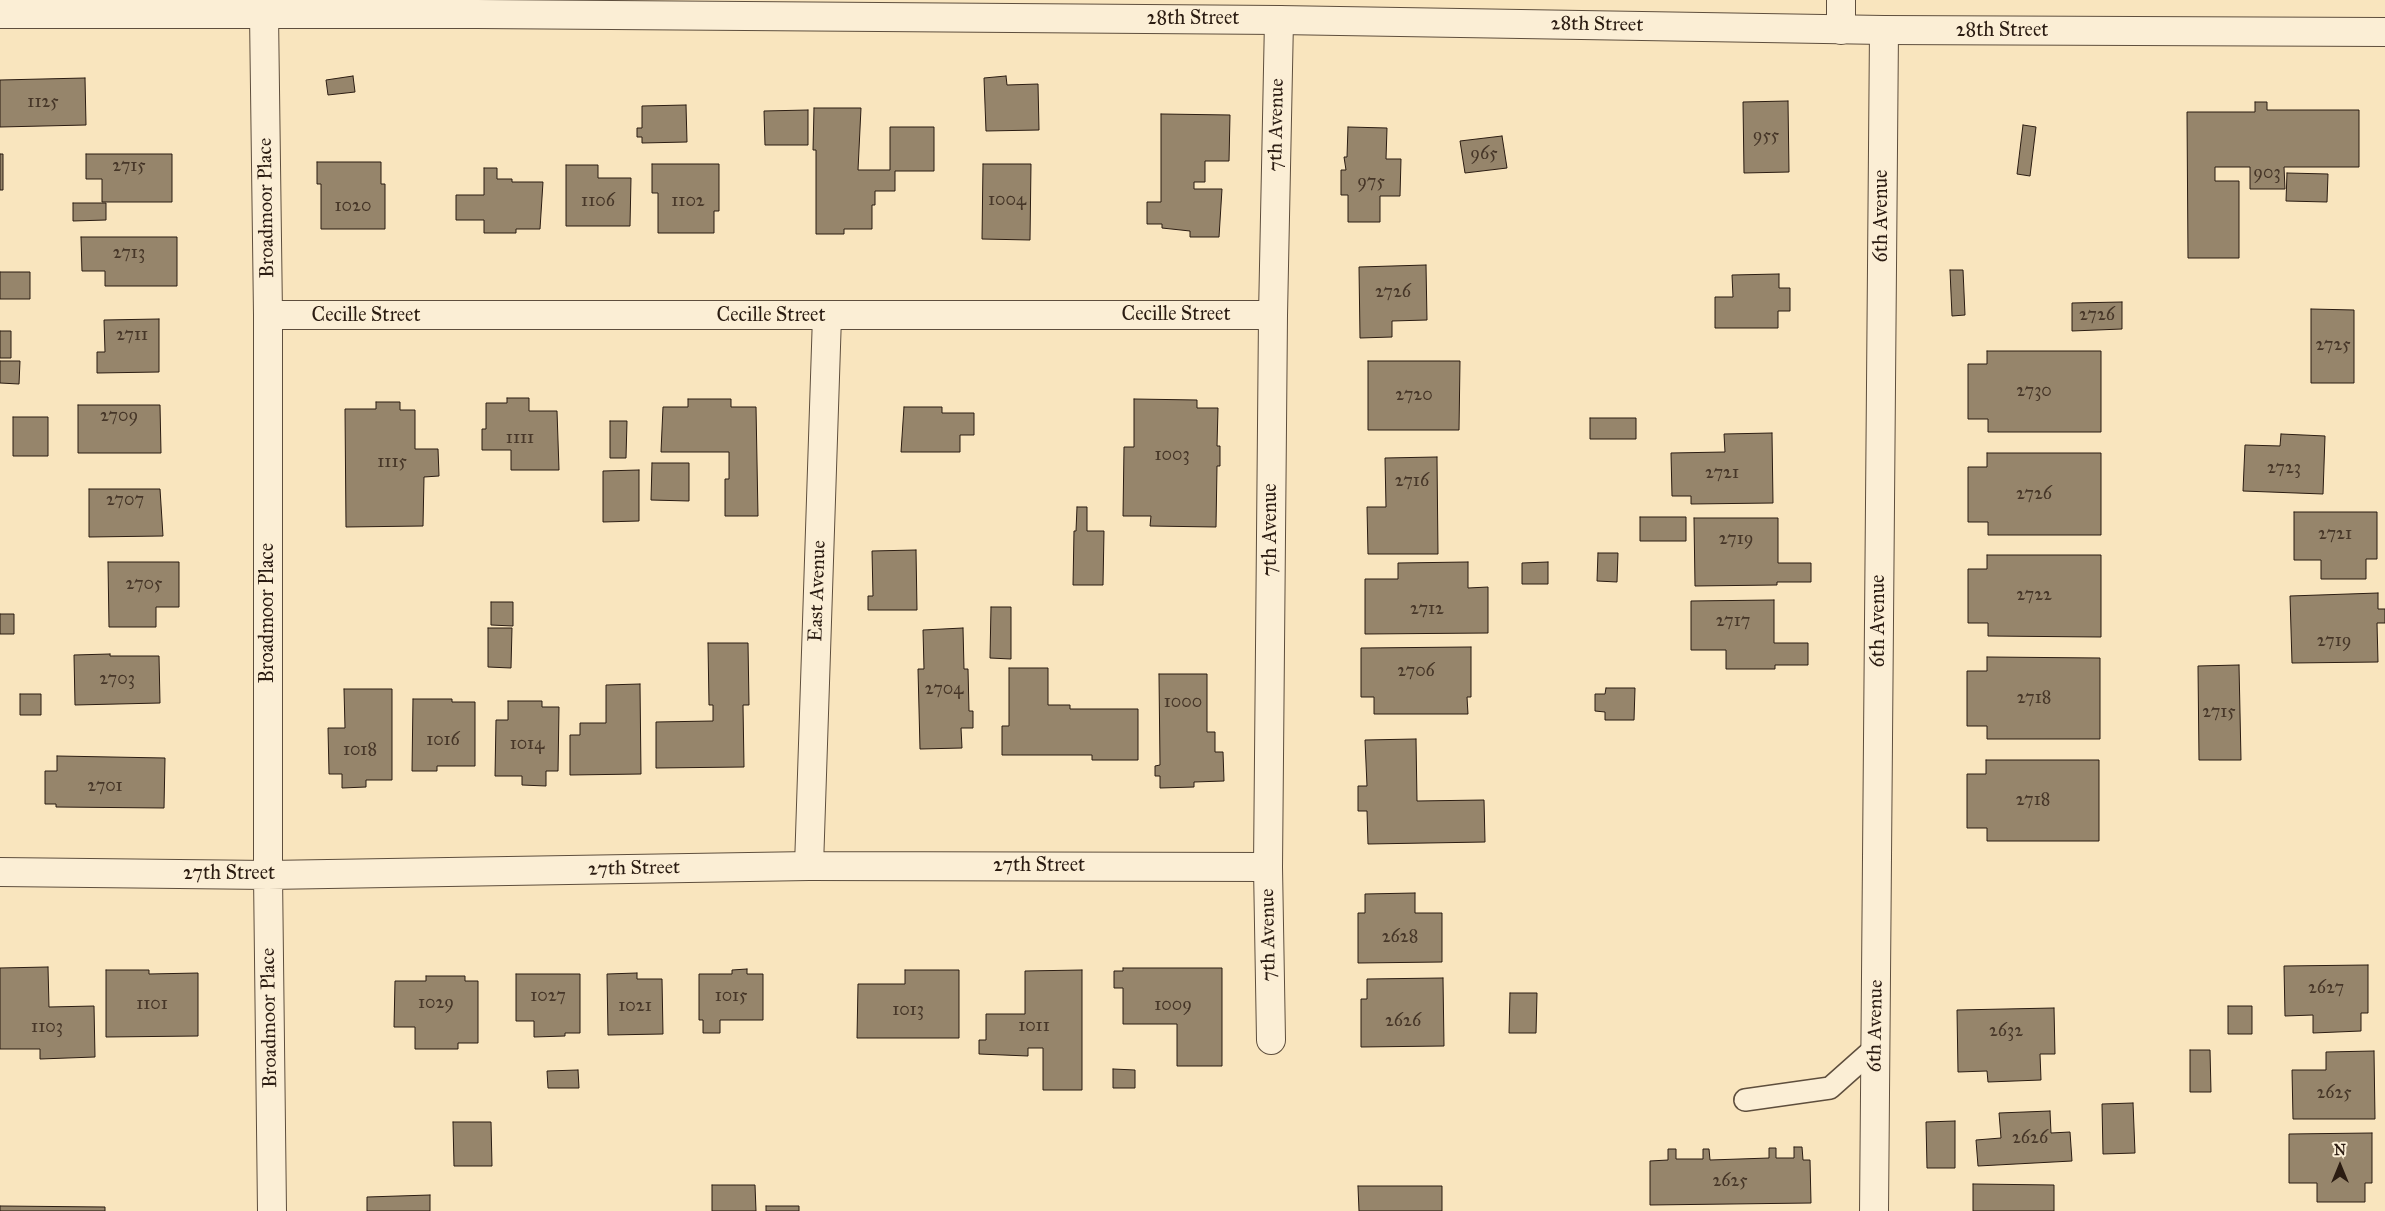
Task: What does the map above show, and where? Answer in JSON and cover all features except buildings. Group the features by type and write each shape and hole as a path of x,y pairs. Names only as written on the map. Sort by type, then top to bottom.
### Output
{"street":[{"path":"1841,0 1841,30"},
{"name":"28th Street","path":"0,14 264,14 478,7 1279,10 1841,30 2385,32"},
{"name":"7th Avenue","path":"1271,1040 1268,867 1273,315 1279,10"},
{"name":"Broadmoor Place","path":"264,14 268,316 268,875 272,1211"},
{"name":"6th Avenue","path":"1874,1211 1884,30"},
{"name":"Cecille Street","path":"268,316 1273,315"},
{"name":"East Avenue","path":"809,866 827,316"},
{"name":"27th Street","path":"0,872 268,875 809,866 1268,867"}],"lane":[{"path":"1745,1100 1830,1088 1876,1048"}]}
